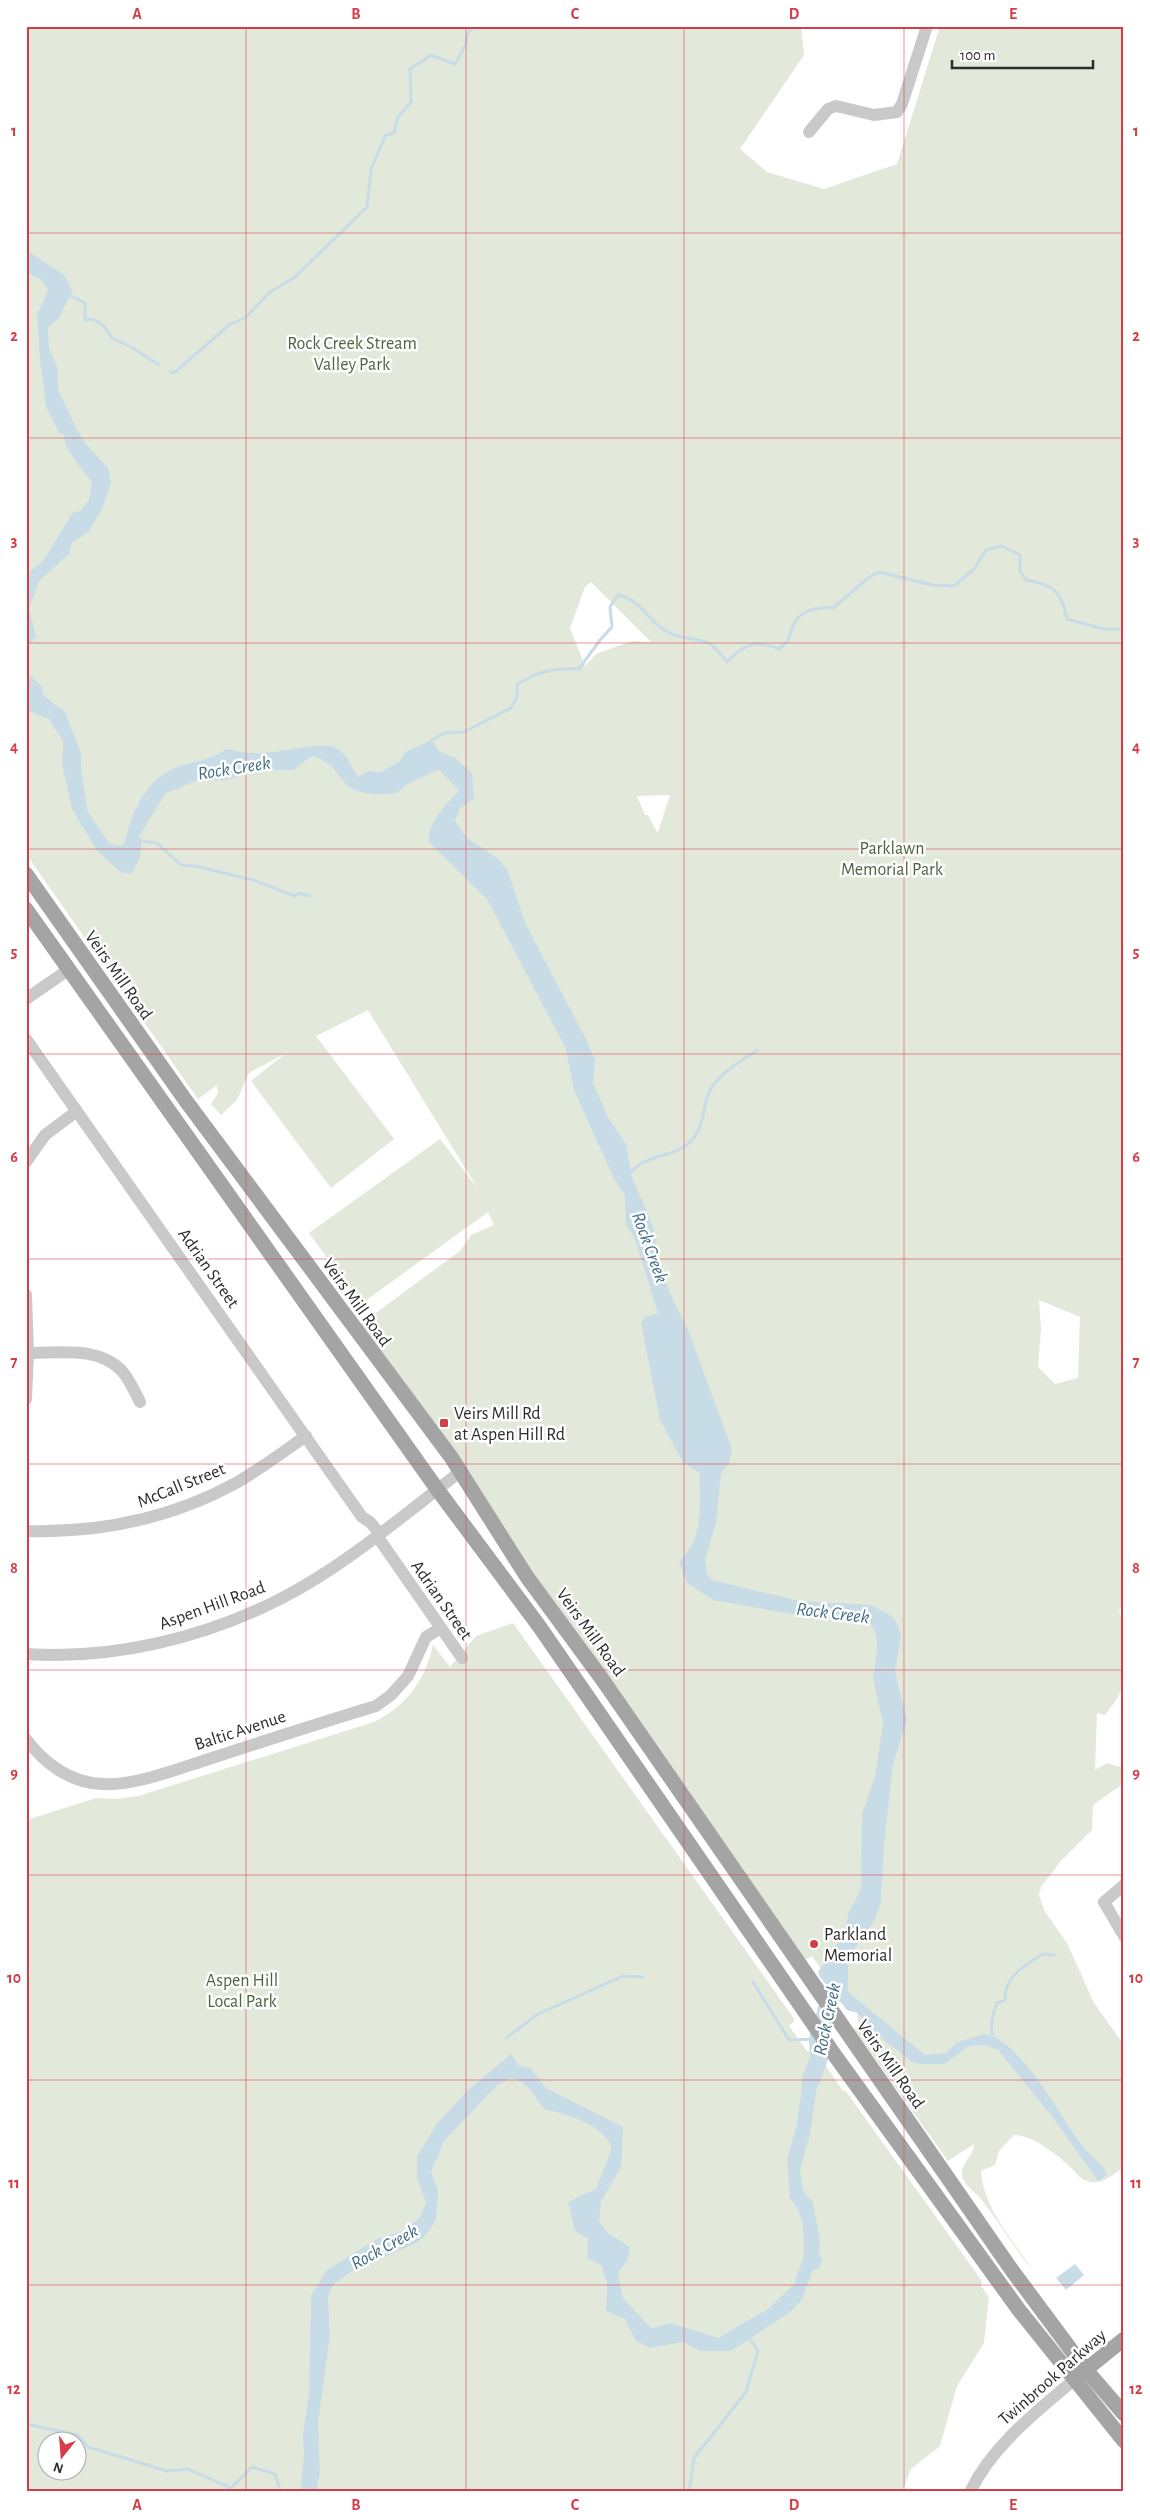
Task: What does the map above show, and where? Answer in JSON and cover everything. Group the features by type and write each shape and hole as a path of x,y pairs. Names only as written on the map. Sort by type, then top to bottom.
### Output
{"main road":[{"name":"Veirs Mill Road","path":"26,874 186,1101 460,1472 527,1577 602,1679 1010,2269 1086,2370 1124,2414"},
{"path":"26,909 437,1489 539,1626 836,2057 1010,2299 1124,2441"},
{"path":"37,924 54,914"},
{"name":"Twinbrook Parkway","path":"1074,2380 1124,2339"}],"street":[{"path":"809,132 828,109 836,106 874,114 897,112 902,104 927,26"},
{"path":"26,1000 68,970"},
{"name":"Adrian Street","path":"26,1039 306,1436 362,1518 364,1526 377,1536 462,1658"},
{"path":"26,1162 45,1135 77,1111"},
{"path":"26,1295 28,1353 26,1399"},
{"path":"28,1353 85,1353 104,1357 123,1372 140,1402"},
{"name":"McCall Street","path":"26,1531 64,1532 95,1530 132,1524 171,1513 238,1482 306,1436"},
{"name":"Aspen Hill Road","path":"26,1654 45,1656 100,1652 159,1643 199,1632 281,1599 377,1536 460,1472"},
{"name":"Baltic Avenue","path":"26,1739 39,1756 66,1776 100,1784 122,1783 177,1769 376,1706 391,1695 408,1676 426,1636 441,1628"},
{"path":"1124,1885 1104,1902 1124,1936"},
{"name":"Twinbrook Parkway","path":"970,2492 976,2480 1022,2425 1074,2380"}],"green space":[{"name":"Rock Creek Stream Valley Park","path":"26,26 801,26 804,55 740,149 767,172 824,189 897,164 940,26 1124,26 1124,1602 1119,1610 1123,1628 1125,1663 1123,1684 1117,1698 1105,1715 1097,1713 1095,1770 1107,1763 1123,1768 1124,1783 1093,1805 1092,1830 1060,1862 1041,1887 1039,1895 1044,1910 1067,1943 1094,2003 1124,2045 1124,2167 1104,2180 1097,2182 1087,2181 1050,2150 1028,2138 1014,2135 999,2151 995,2165 981,2171 983,2185 993,2211 1033,2271 981,2199 963,2179 963,2168 972,2152 974,2144 948,2161 854,2029 859,2025 857,2012 865,2020 826,1959 821,1969 812,1956 805,1960 358,1326 460,1251 471,1235 494,1225 488,1212 361,1304 309,1233 440,1139 478,1189 368,1010 316,1036 394,1139 331,1188 251,1081 286,1053 249,1073 237,1100 221,1115 211,1104 218,1093 217,1085 198,1099 26,854","holes":["591,582 650,642 632,641 596,654 585,666 570,628 585,587","670,795 658,832 648,815 645,815 637,796","1039,1300 1080,1317 1078,1378 1055,1384 1038,1367 1041,1329"]},
{"name":"Aspen Hill Local Park","path":"513,1623 795,2020 789,2026 807,2051 812,2052 811,2057 821,2070 824,2063 843,2091 845,2090 982,2281 981,2286 989,2297 984,2343 957,2386 940,2446 911,2469 902,2492 26,2492 26,1837 30,1819 96,1798 117,1799 138,1796 374,1722 396,1708 413,1691 425,1670 433,1645 450,1667 476,1636"}],"water":[{"path":"26,250 64,275 72,291 59,318 48,328 49,348 58,369 58,389 76,428 86,444 108,468 111,482 102,509 89,531 72,543 69,554 39,581 29,608 36,637 26,649 26,579 29,572 44,560 73,512 80,511 89,500 92,482 66,446 63,434 59,433 46,406 37,315 48,290 40,279 26,272"},
{"path":"26,672 41,685 43,695 65,712 81,753 81,770 88,812 109,843 117,846 124,845 136,808 142,797 159,778 170,770 211,757 226,749 246,753 262,753 318,746 334,747 342,752 358,777 368,771 381,772 400,761 405,752 432,740 439,751 457,759 472,774 474,798 459,810 455,821 467,838 498,859 508,871 526,925 586,1039 595,1060 593,1083 608,1117 626,1144 632,1177 653,1226 660,1265 670,1293 688,1330 732,1449 729,1464 721,1473 716,1523 705,1560 707,1575 712,1580 800,1601 871,1605 890,1615 896,1621 901,1634 895,1672 907,1720 893,1765 884,1843 881,1901 864,1937 848,1956 848,1992 925,2055 946,2053 957,2042 985,2034 999,2040 1014,2051 1027,2066 1075,2136 1100,2164 1107,2175 1098,2181 1051,2115 998,2050 985,2045 969,2046 945,2064 920,2064 912,2062 885,2041 857,2013 847,2010 820,1977 818,1972 843,1935 849,1912 861,1889 862,1814 875,1776 883,1724 873,1679 877,1650 876,1634 870,1622 842,1618 814,1618 713,1600 687,1583 679,1561 693,1541 697,1531 700,1509 700,1473 683,1462 660,1420 641,1323 645,1317 658,1313 635,1239 626,1224 625,1195 614,1179 574,1090 566,1049 487,899 429,842 429,834 435,820 459,790 438,769 412,782 397,793 364,793 352,789 330,765 312,756 293,770 266,770 246,773 227,780 195,781 165,794 139,837 142,841 140,857 132,873 122,873 98,852 72,809 62,764 63,742 49,719 26,710"},
{"path":"812,2052 824,2063 818,2080 810,2134 800,2170 803,2191 813,2202 820,2240 819,2255 823,2259 819,2268 813,2270 802,2300 789,2313 731,2351 701,2351 683,2342 650,2348 636,2341 625,2319 606,2311 607,2282 601,2265 587,2258 588,2239 575,2231 568,2202 596,2189 612,2148 601,2132 583,2121 544,2109 526,2085 510,2078 496,2086 444,2141 431,2172 438,2190 436,2218 431,2229 418,2242 351,2272 334,2284 328,2296 330,2335 318,2422 320,2472 316,2492 300,2492 304,2455 303,2433 309,2394 311,2295 327,2270 375,2240 405,2230 420,2217 426,2202 417,2178 417,2157 436,2125 467,2091 511,2054 519,2066 531,2068 546,2088 623,2127 621,2167 601,2202 599,2222 608,2233 630,2247 627,2261 618,2273 623,2298 651,2328 671,2323 718,2338 768,2309 794,2284 804,2256 803,2223 797,2208 790,2198 787,2159 797,2124 803,2077"},
{"path":"1075,2264 1084,2275 1066,2290 1056,2278"}],"waterway":[{"path":"171,372 174,373 229,325 246,317 270,292 295,277 367,207 371,169 386,135 394,133 398,117 411,102 410,69 431,55 455,64 466,44 467,35 473,26"},
{"path":"65,293 85,303 85,320 93,319 104,326 112,338 133,348 159,365"},
{"path":"432,740 444,733 464,732 511,708 517,697 517,685 531,676 554,670 579,669 612,627 610,607 618,595 631,600 660,627 667,631 711,645 727,662 739,651 751,645 763,644 779,649 787,641 796,620 800,616 810,610 833,608 868,578 879,572 932,585 954,586 974,569 986,550 1002,546 1020,555 1020,571 1026,580 1043,584 1055,591 1062,602 1067,619 1104,629 1124,629"},
{"path":"142,841 157,843 181,865 195,866 253,880 295,896 299,893 310,896"},
{"path":"631,1172 646,1161 678,1150 692,1140 702,1120 710,1089 715,1082 728,1070 758,1050"},
{"path":"992,2035 993,2015 997,2003 1005,2000 1008,1985 1012,1978 1023,1967 1043,1954 1054,1955"},
{"name":"Rock Creek","path":"811,2080 819,2058 818,2039 839,1969"},
{"path":"506,2038 538,2014 623,1976 643,1977"},
{"path":"753,1982 789,2040 817,2039"},
{"path":"689,2492 694,2458 746,2392 758,2351 748,2336"},
{"path":"26,2424 78,2435 88,2447 167,2471 188,2469 231,2488 252,2467 275,2474 280,2490 287,2492"},
{"path":"222,2492 230,2488"}],"place":[{"name":"Veirs Mill Rd at Aspen Hill Rd","path":"444,1423"},
{"name":"Parkland Memorial","path":"814,1944"}],"park label":[{"name":"Parklawn Memorial Park","path":"892,858"}]}
